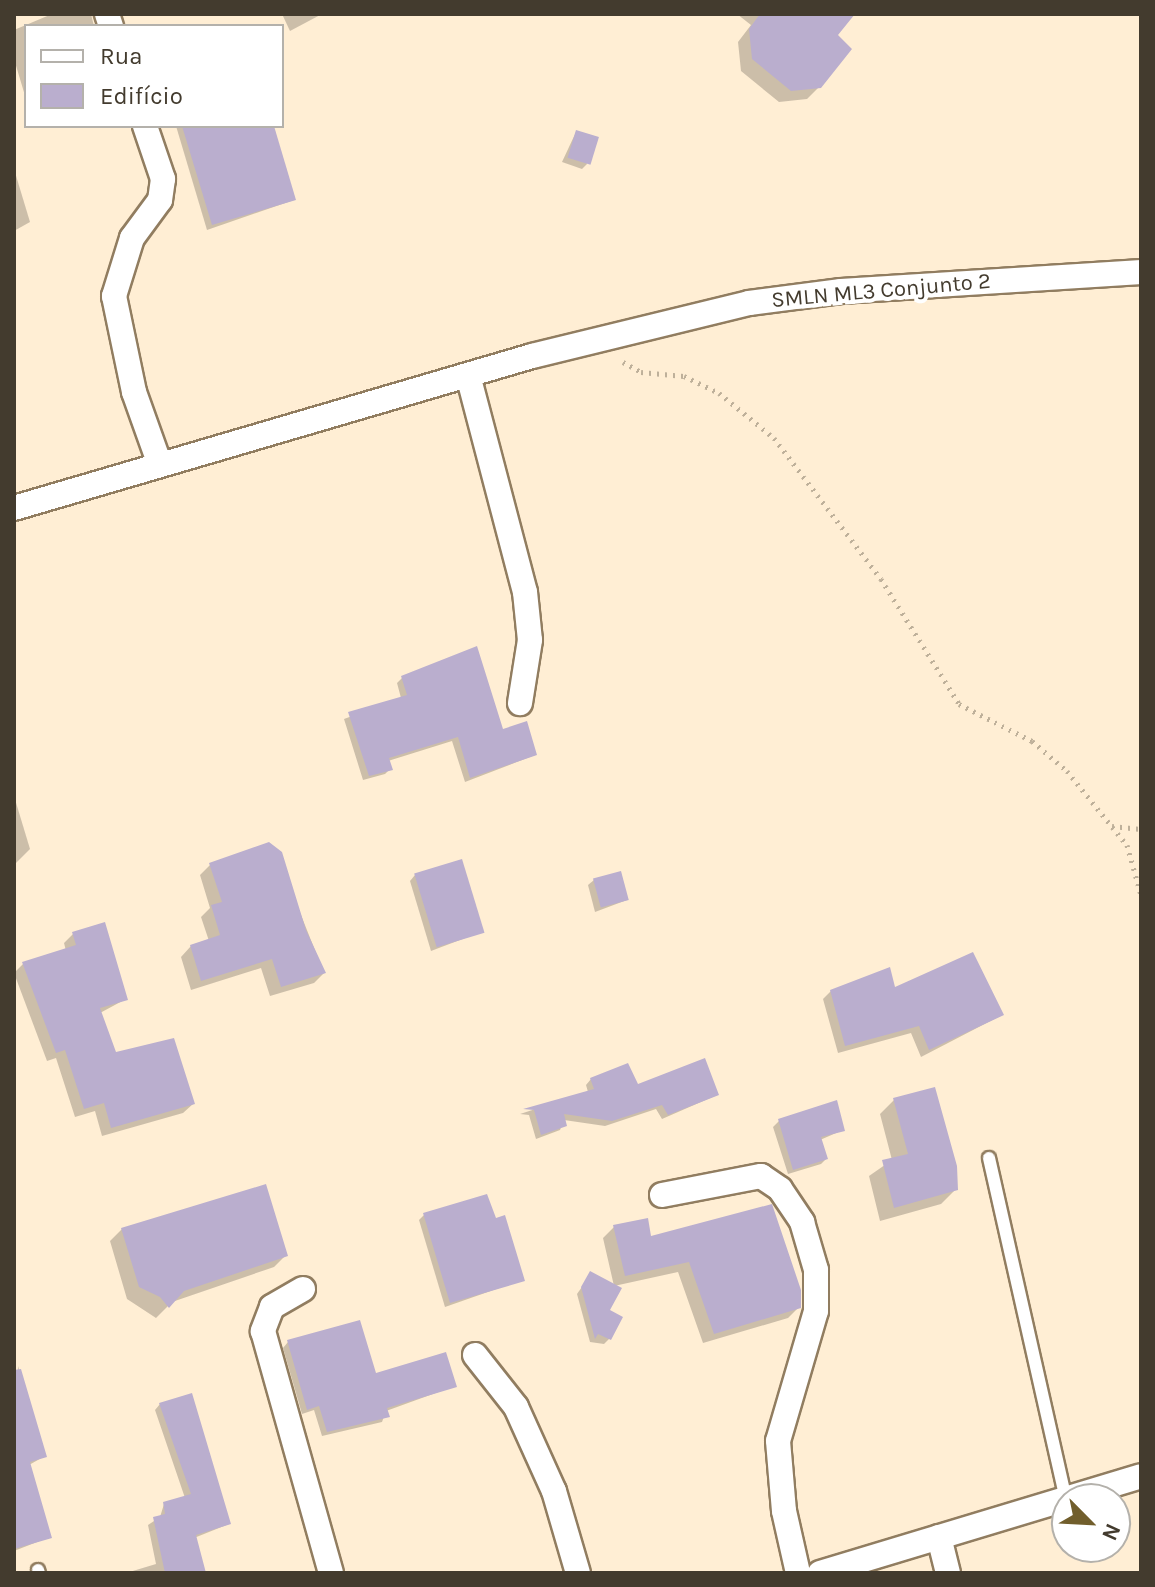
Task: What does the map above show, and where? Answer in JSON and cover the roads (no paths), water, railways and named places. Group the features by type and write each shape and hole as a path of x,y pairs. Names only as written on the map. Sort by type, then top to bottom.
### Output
{"street":[{"path":"146,128 163,179 160,200 132,238 114,296 134,392 160,465"},
{"name":"SMLN ML3 Conjunto 2","path":"14,508 532,356 749,303 841,291 1141,272"},
{"path":"468,375 525,592 530,640 520,703"},
{"path":"662,1195 761,1176 780,1189 802,1222 816,1270 816,1311 778,1441 784,1511 798,1573"},
{"path":"303,1289 272,1307 263,1331 331,1573"},
{"path":"475,1355 516,1407 554,1491 578,1573"},
{"path":"1118,1483 1141,1476"},
{"path":"820,1573 1051,1503"},
{"path":"939,1537 948,1573"}],"lane":[{"path":"989,1158 1062,1483"}]}
